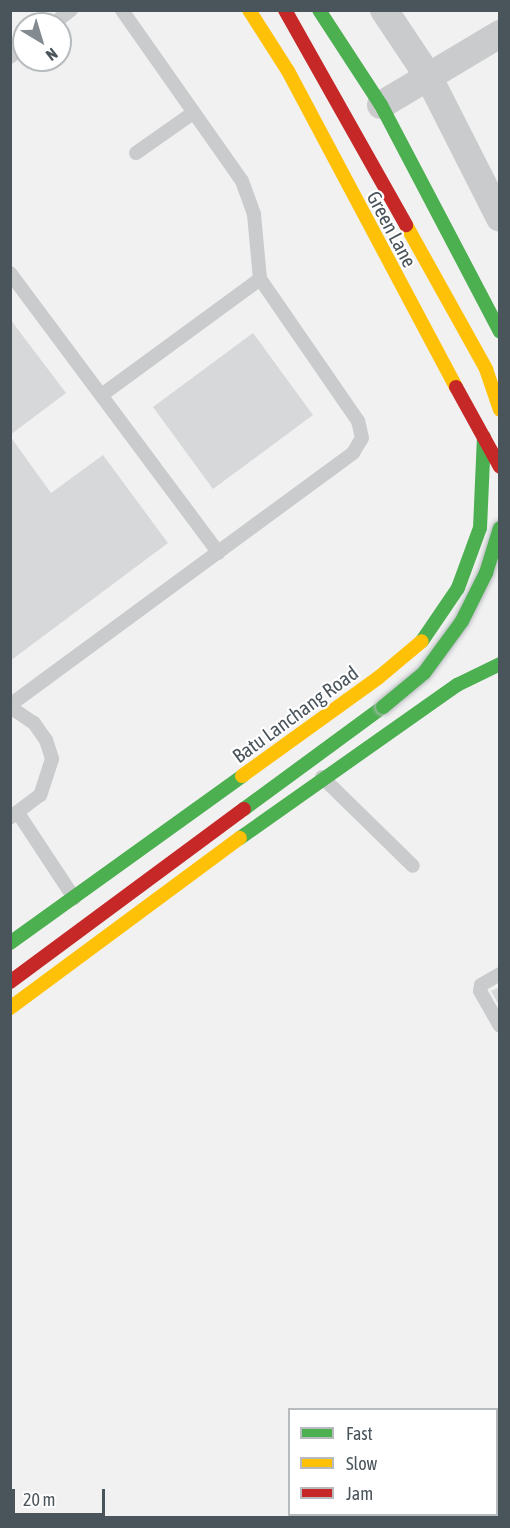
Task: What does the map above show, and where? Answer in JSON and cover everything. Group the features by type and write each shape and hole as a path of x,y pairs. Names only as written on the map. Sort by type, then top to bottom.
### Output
{"main road":[{"name":"Green Lane","path":"249,10 288,70 382,255 500,467"},
{"path":"285,10 469,338 496,392 500,410"},
{"path":"319,10 381,105 500,332"},
{"name":"Batu Lanchang Road","path":"10,943 378,678 421,642 458,588 480,528 484,503 484,437"},
{"path":"10,982 384,707 424,673 475,599 500,528"},
{"path":"458,588 474,579 500,577"},
{"path":"10,1008 322,777 457,685 500,664"}],"street":[{"path":"384,10 428,76 500,218"},
{"path":"381,105 500,34"}],"lane":[{"path":"74,898 14,816 40,795 52,759 46,740 34,723 10,706 353,453 362,438 358,421 260,279 251,197 122,10"},
{"path":"136,153 193,113"},
{"path":"10,273 103,394 219,553"},
{"path":"103,394 260,279"},
{"path":"322,777 413,866"},
{"path":"500,974 481,985 480,991 500,1026"}],"building":[{"path":"10,319 66,393 10,435"},
{"path":"253,333 313,415 213,489 153,407"},
{"path":"10,436 51,493 103,455 168,543 10,661"},
{"path":"500,987 500,1007 491,991"}],"traffic: fast":[{"path":"319,10 381,105 500,332"},
{"path":"422,641 458,588 480,528 484,437"},
{"path":"383,707 424,673 462,621 486,573 500,528"},
{"path":"240,838 457,685 500,664"},
{"path":"244,809 383,707"},
{"path":"10,943 242,776"}],"traffic: slow":[{"path":"249,10 288,71 456,387"},
{"path":"406,225 486,369 500,410"},
{"path":"242,776 378,678 422,641"},
{"path":"10,1008 240,838"}],"traffic: jam":[{"path":"285,10 406,225"},
{"path":"456,387 500,467"},
{"path":"10,982 244,809"}]}
